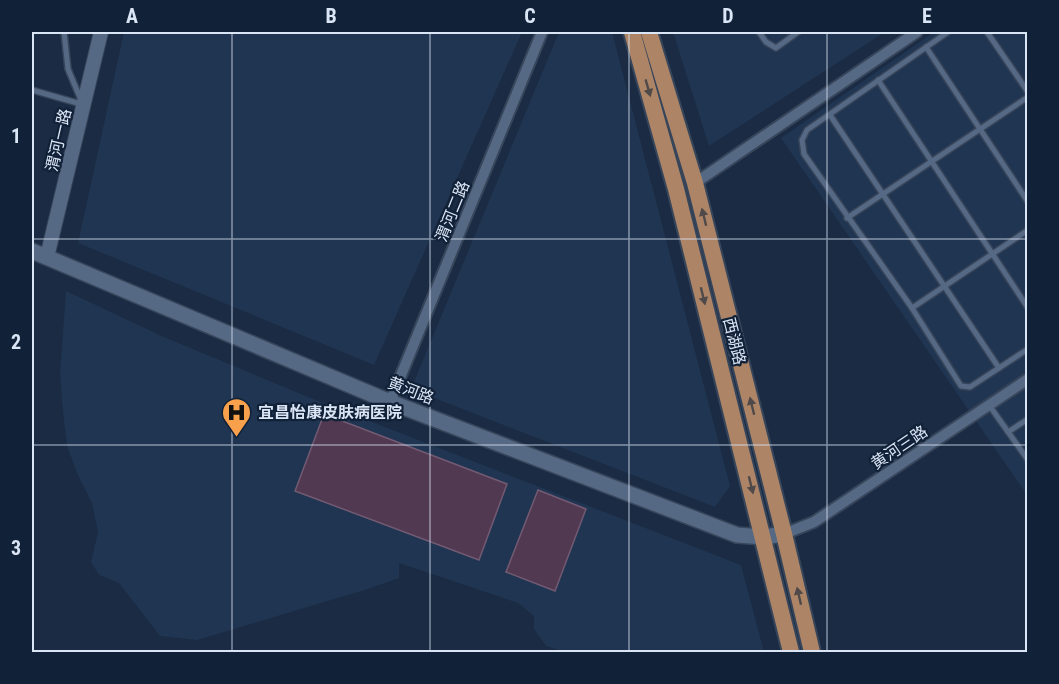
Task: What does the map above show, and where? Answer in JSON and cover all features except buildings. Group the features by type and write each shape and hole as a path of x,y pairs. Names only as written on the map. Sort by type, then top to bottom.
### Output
{"main road":[{"name":"西湖路","path":"632,32 676,189 791,652"},
{"name":"西湖路","path":"649,32 695,183 812,652"},
{"name":"黄河路","path":"32,251 390,402 737,534 764,537 784,534"}],"street":[{"name":"渭河一路","path":"47,257 100,32"},
{"name":"渭河二路","path":"390,402 542,32"},
{"path":"695,183 917,32"},
{"name":"黄河三路","path":"784,534 814,522 1028,379"}],"lane":[{"path":"63,32 68,69 83,105"},
{"path":"759,32 766,42 776,48 798,32"},
{"path":"948,32 807,130 802,140 804,154 912,308 960,386 970,387 1028,349"},
{"path":"987,32 1028,92"},
{"path":"926,47 1028,202"},
{"path":"878,80 1028,308"},
{"path":"32,90 83,105"},
{"path":"847,218 1028,97"},
{"path":"830,115 999,368"},
{"path":"912,308 1028,230"},
{"path":"989,405 1028,460"},
{"path":"1008,432 1028,419"}],"shaded area":[{"path":"124,32 522,32 374,365 78,243"},
{"path":"559,32 612,32 730,486 715,507 411,389"},
{"path":"673,32 885,32 709,146"},
{"path":"934,32 1027,32 1027,495 781,138"},
{"path":"66,291 164,337 318,401 741,565 764,652 565,652 546,646 534,629 534,616 518,603 399,563 399,578 368,589 197,640 160,636 119,583 99,575 91,562 98,532 92,503 67,446 63,412 60,374"}],"place":[{"name":"宜昌怡康皮肤病医院","path":"237,438"}]}
